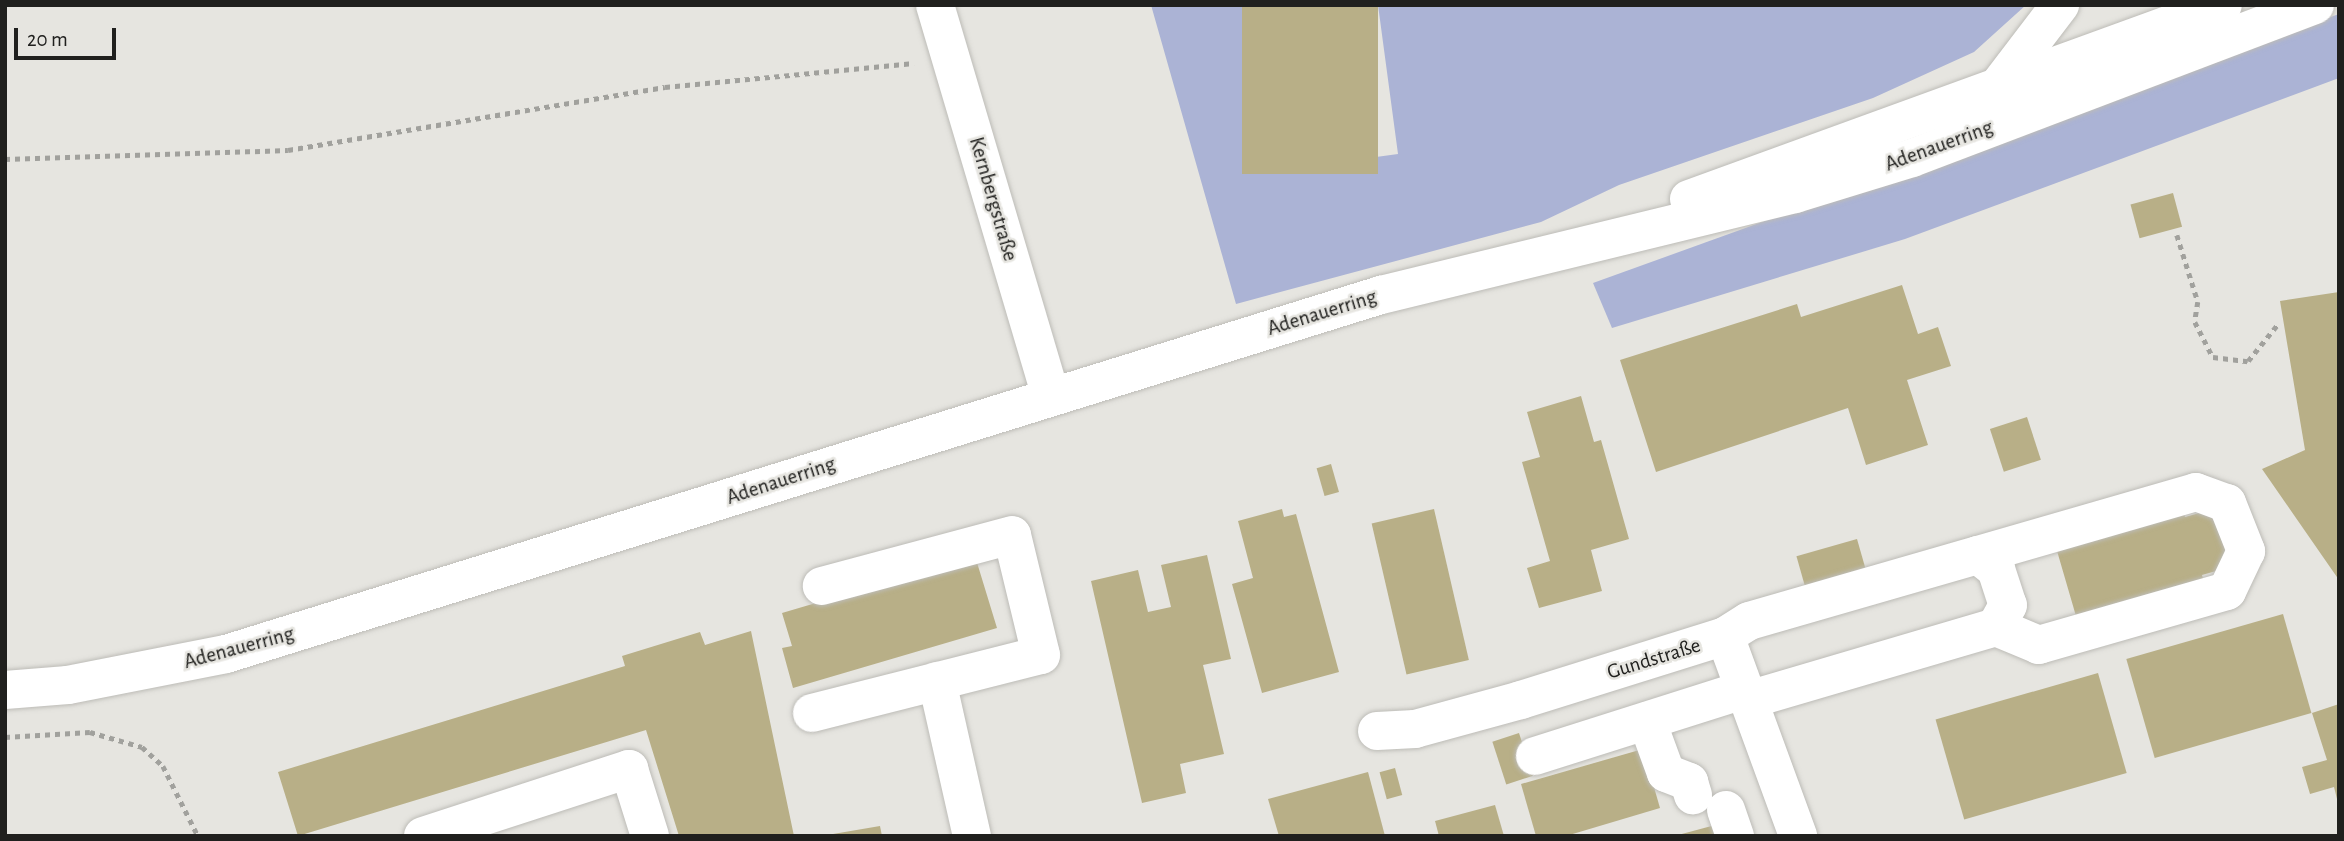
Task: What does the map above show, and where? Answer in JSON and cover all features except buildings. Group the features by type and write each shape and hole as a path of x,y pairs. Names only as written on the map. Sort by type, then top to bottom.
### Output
{"main road":[{"name":"Kernbergstraße","path":"935,5 1050,394"},
{"path":"1999,85 2060,5"},
{"name":"Adenauerring","path":"5,690 68,685 226,654 1050,394 1552,249 2223,5"},
{"name":"Adenauerring","path":"1552,249 1686,223 1912,158 2315,5"},
{"path":"1535,756 1647,721 1996,627 2039,645 2227,591 2246,551 2227,502 2196,492 1749,621 1725,636"},
{"path":"812,713 940,697 1041,654 1012,535 822,586"},
{"path":"1978,555 1996,569 2008,605 1996,627"},
{"name":"Gundstraße","path":"1377,732 1482,711 1725,636 1798,836"},
{"path":"940,697 972,836"},
{"path":"1647,721 1666,773 1689,782 1718,814"},
{"path":"423,836 629,769 650,836"}],"path":[{"path":"5,159 288,150 665,87 953,59"},
{"path":"2177,235 2198,302 2195,322 2213,357 2248,361 2278,324"},
{"path":"5,737 90,732 142,747 163,766 198,836"}],"shaded area":[{"path":"1151,5 1242,5 1266,172 1398,154 1378,5 2026,5 1974,52 1873,98 1619,185 1541,222 1236,304"},
{"path":"2339,14 2339,78 1905,239 1612,328 1593,283"}]}
